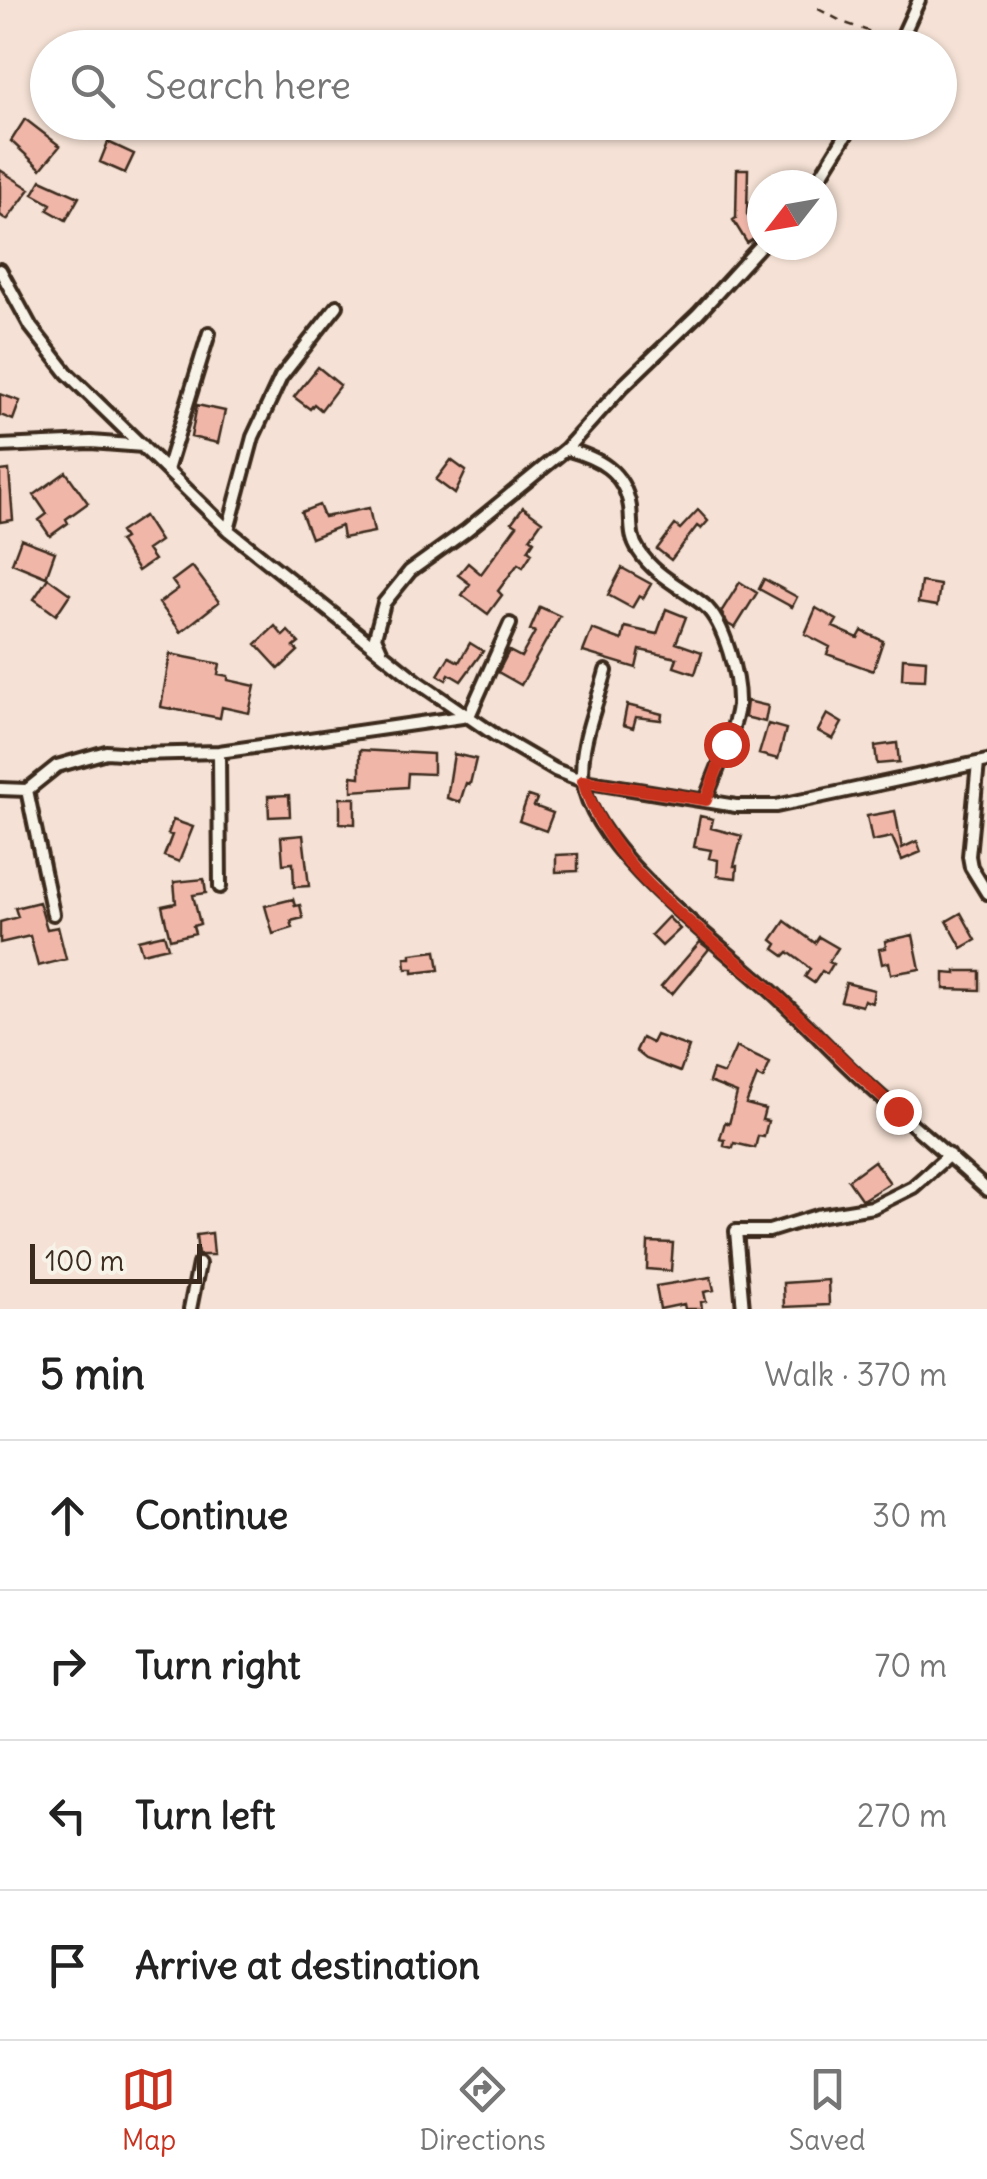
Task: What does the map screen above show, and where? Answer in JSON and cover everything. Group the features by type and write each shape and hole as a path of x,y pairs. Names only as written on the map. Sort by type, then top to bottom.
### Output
{"street":[{"path":"905,30 919,0"},
{"path":"824,170 843,140"},
{"path":"382,654 375,636 384,603 410,570 467,530 566,449 747,260"},
{"path":"0,270 31,328 67,373 228,530 382,654 494,736 583,781 736,806 776,806 982,762 969,856 971,867 987,893"},
{"path":"228,530 253,437 281,377 336,306"},
{"path":"167,470 209,333"},
{"path":"0,446 91,442 144,446"},
{"path":"566,449 597,458 616,476 626,494 637,548 658,573 707,607 721,628 729,649 738,706 706,800"},
{"path":"469,716 510,624"},
{"path":"606,671 586,746 583,781 591,809 627,860 987,1190"},
{"path":"0,789 26,790 57,766 106,752 219,752 469,716"},
{"path":"219,752 220,887"},
{"path":"26,790 53,914"},
{"path":"743,1309 736,1231 769,1230 872,1207 913,1187 950,1156"},
{"path":"190,1309 199,1264"}],"path":[{"path":"818,9 863,30"}],"building":[{"path":"25,119 30,123 30,140 52,140 60,146 41,169 11,141"},
{"path":"108,142 134,154 125,173 100,162"},
{"path":"737,169 748,169 747,243 733,220"},
{"path":"0,170 30,189 7,220 0,215"},
{"path":"41,180 79,197 66,220 48,210 51,204 33,194"},
{"path":"318,367 340,385 321,410 314,404 310,409 294,397"},
{"path":"0,394 20,401 13,420 0,415"},
{"path":"197,405 225,411 218,443 191,437"},
{"path":"451,460 466,471 455,494 436,480"},
{"path":"9,470 13,520 0,522 0,471"},
{"path":"66,472 88,503 50,536 39,520 47,514 34,495"},
{"path":"319,505 324,517 369,508 374,532 343,538 341,526 311,538 301,512"},
{"path":"523,507 542,521 530,538 534,541 528,550 532,553 523,567 518,564 498,591 502,595 488,614 462,595 470,584 458,575 468,563 481,574 517,525 512,522"},
{"path":"698,510 708,521 701,529 697,526 671,560 657,549 675,525 680,529"},
{"path":"144,516 160,541 147,550 154,560 138,571 119,541 124,538 120,532"},
{"path":"21,539 55,552 46,577 12,563"},
{"path":"192,566 219,602 181,632 159,603 178,589 172,581"},
{"path":"622,568 651,584 632,608 608,595"},
{"path":"48,578 70,594 56,615 34,599"},
{"path":"764,579 797,597 792,607 759,589"},
{"path":"740,582 757,593 735,628 721,612"},
{"path":"921,582 940,585 937,606 918,603"},
{"path":"540,607 560,616 521,685 498,672 509,651 521,657 535,632 530,630"},
{"path":"816,608 837,620 833,627 858,638 862,631 883,641 873,671 827,654 830,647 805,634"},
{"path":"666,609 686,617 676,643 702,652 695,674 674,667 677,658 640,650 636,668 583,652 592,629 622,640 625,627 657,634"},
{"path":"275,626 283,636 288,631 299,643 294,647 298,651 279,669 256,644"},
{"path":"470,643 483,651 461,681 449,674 446,680 438,675 449,657 459,662"},
{"path":"170,654 220,664 218,674 255,686 249,713 222,707 220,718 161,707"},
{"path":"903,658 926,660 925,680 902,679"},
{"path":"747,701 768,706 765,722 745,717"},
{"path":"627,705 662,714 661,720 636,717 633,728 623,725"},
{"path":"827,714 842,723 833,739 818,731"},
{"path":"768,724 786,729 778,759 759,754"},
{"path":"897,743 899,762 877,764 875,746"},
{"path":"360,750 433,754 433,774 408,773 407,787 352,791 352,776 360,777"},
{"path":"454,754 476,759 470,784 466,783 460,802 447,798"},
{"path":"289,795 290,816 269,817 268,796"},
{"path":"528,796 537,799 534,806 553,813 546,831 519,821"},
{"path":"340,798 355,798 355,824 340,823"},
{"path":"895,811 902,848 917,841 921,852 902,860 892,837 872,841 867,816"},
{"path":"700,816 713,819 711,828 742,836 734,866 736,878 717,876 718,860 709,858 711,850 694,847"},
{"path":"173,820 193,827 179,862 164,856"},
{"path":"303,835 309,886 294,887 293,863 283,864 281,837"},
{"path":"578,854 578,871 556,872 556,855"},
{"path":"204,879 206,893 193,895 200,924 193,926 195,933 170,939 162,906 176,903 174,882"},
{"path":"293,899 295,906 300,905 303,918 291,921 293,928 273,934 265,906"},
{"path":"39,902 47,929 58,927 66,959 38,966 30,936 0,943 0,922 18,917 15,908"},
{"path":"961,913 976,940 962,948 947,921"},
{"path":"668,917 680,929 662,946 651,935"},
{"path":"785,921 815,943 819,937 838,948 827,974 822,971 814,983 805,977 810,969 803,963 788,952 784,956 774,949 777,944 772,940"},
{"path":"164,934 168,947 142,953 138,940"},
{"path":"913,935 920,969 891,974 889,962 882,964 879,949 886,948 885,941"},
{"path":"700,942 709,949 672,994 661,987"},
{"path":"436,951 439,970 413,973 413,969 406,969 405,958 411,958 411,954"},
{"path":"980,971 980,990 944,989 944,973"},
{"path":"846,983 874,990 872,1003 864,1000 862,1006 841,1001"},
{"path":"656,1035 689,1047 680,1072 636,1051 642,1038 652,1043"},
{"path":"736,1047 770,1063 763,1079 757,1076 746,1104 765,1109 762,1120 768,1121 764,1137 758,1136 755,1148 734,1143 733,1148 724,1146 725,1140 720,1139 725,1122 729,1124 737,1093 709,1082 713,1070 724,1074"},
{"path":"874,1161 890,1183 862,1200 848,1180"},
{"path":"212,1233 214,1255 198,1255 196,1235"},
{"path":"648,1242 673,1243 671,1271 647,1269"},
{"path":"711,1277 714,1290 704,1292 706,1301 701,1302 702,1309 685,1309 684,1304 660,1309 656,1286"},
{"path":"828,1280 829,1305 784,1307 783,1283"}],"route":[{"path":"726,744 706,800 583,781 591,809 627,860 662,896 768,988 898,1111"}]}
